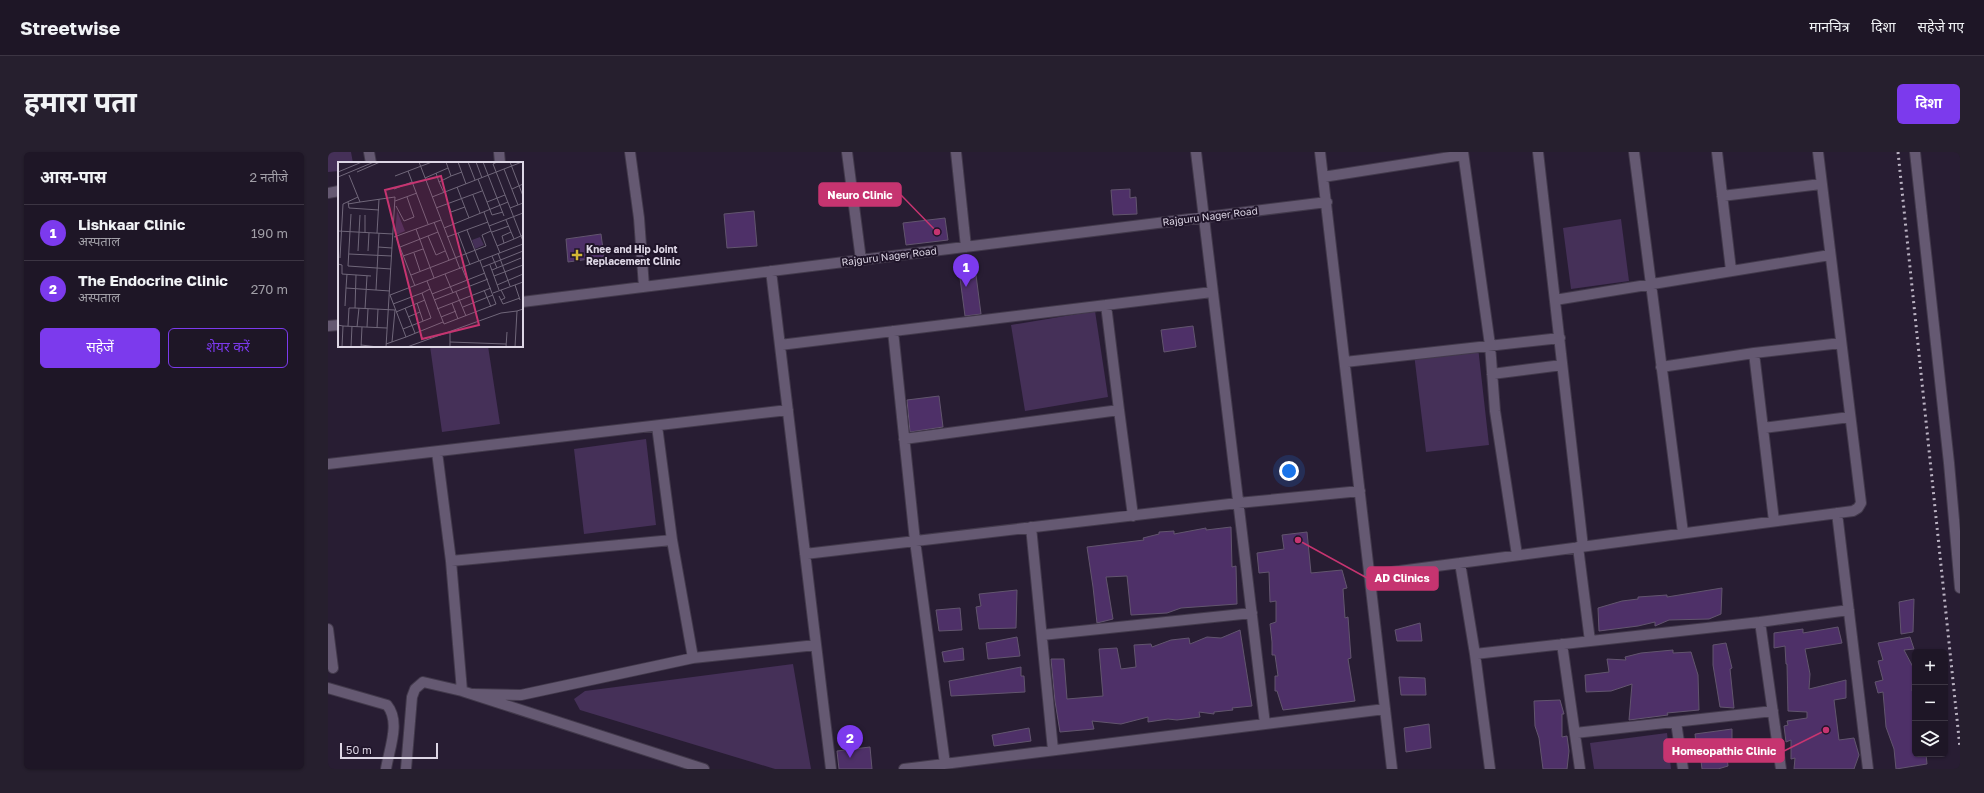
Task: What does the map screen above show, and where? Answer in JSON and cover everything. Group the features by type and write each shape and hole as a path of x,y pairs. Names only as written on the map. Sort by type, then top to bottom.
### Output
{"street":[{"path":"369,152 371,162"},
{"path":"499,152 500,162"},
{"path":"630,152 639,218 644,287"},
{"path":"847,152 861,260"},
{"path":"956,152 966,247"},
{"path":"1196,152 1265,724"},
{"path":"1320,152 1392,769"},
{"path":"1538,152 1560,338 1590,641"},
{"path":"1634,152 1683,533"},
{"path":"1717,152 1731,270"},
{"path":"1369,575 1853,511 1858,508 1861,503 1818,152"},
{"path":"1915,152 1949,463 1960,588"},
{"path":"1323,178 1463,153 1490,345 1495,412 1517,555"},
{"path":"1722,196 1821,184"},
{"path":"328,193 338,191"},
{"name":"Rajguru Nager Road","path":"523,302 1327,202"},
{"path":"1555,300 1830,254"},
{"path":"771,271 831,769"},
{"path":"780,345 1212,292"},
{"path":"1106,305 1133,516"},
{"path":"328,326 338,325"},
{"path":"893,331 914,541 945,764"},
{"path":"1345,362 1560,338"},
{"path":"1661,367 1754,353 1841,343"},
{"path":"1754,353 1774,521"},
{"path":"1492,374 1562,365"},
{"path":"328,464 788,410"},
{"path":"904,439 1119,410"},
{"path":"1763,428 1850,418"},
{"path":"658,426 672,540 693,658"},
{"path":"437,452 452,561 462,691"},
{"path":"1949,463 1960,466"},
{"path":"805,554 1238,503 1360,491"},
{"path":"1837,513 1868,769"},
{"path":"1030,528 1053,750"},
{"path":"452,561 672,540"},
{"path":"1460,563 1475,654 1490,769"},
{"path":"1475,654 1760,622 1849,610"},
{"path":"1042,636 1252,613"},
{"path":"1760,622 1781,769"},
{"path":"328,629 333,668"},
{"path":"1562,644 1580,769"},
{"path":"473,694 521,695 693,658 816,645"},
{"path":"406,769 412,696 415,689 423,682 473,694 704,769"},
{"path":"328,688 387,705 391,710 394,727 386,769"},
{"path":"904,769 1385,709"},
{"path":"1575,733 1773,711"},
{"path":"1676,722 1683,769"}],"shaded area":[{"path":"328,152 351,152 353,162 338,162 338,171 328,172"},
{"path":"1621,219 1629,281 1571,289 1563,228"},
{"path":"1095,311 1108,397 1025,411 1011,325"},
{"path":"430,347 488,347 500,424 442,432"},
{"path":"1478,347 1489,445 1426,452 1414,354"},
{"path":"646,439 656,525 584,534 574,449"},
{"path":"793,664 811,769 775,769 580,710 574,699 585,691"},
{"path":"1667,733 1671,769 1594,769 1590,743"}],"building":[{"path":"1130,189 1130,198 1136,197 1137,214 1113,215 1111,190"},
{"path":"754,211 757,246 727,248 724,214"},
{"path":"945,218 948,240 906,245 903,223"},
{"path":"601,234 604,257 568,262 566,239"},
{"path":"976,275 981,314 965,316 960,278"},
{"path":"1193,326 1196,347 1164,352 1161,330"},
{"path":"939,396 943,427 910,432 907,400"},
{"path":"1231,527 1232,567 1236,566 1237,604 1181,608 1167,613 1131,615 1127,576 1106,577 1113,619 1097,623 1087,547 1144,540 1143,538 1159,534 1159,532 1174,531 1174,534 1206,528 1206,530"},
{"path":"1307,532 1311,573 1342,570 1347,588 1343,589 1345,618 1348,617 1351,658 1348,659 1355,701 1283,710 1277,691 1275,691 1275,676 1278,676 1275,655 1272,655 1270,624 1276,622 1276,601 1270,602 1269,572 1259,573 1257,553 1284,549 1282,535"},
{"path":"1722,588 1721,614 1709,619 1669,620 1655,626 1655,622 1638,626 1599,631 1598,608 1622,601 1638,599 1638,597 1667,595 1667,597"},
{"path":"1017,590 1016,628 979,629 976,607 981,606 979,594"},
{"path":"1914,599 1913,632 1901,634 1899,602"},
{"path":"960,608 962,630 939,631 936,610"},
{"path":"1420,623 1422,641 1397,641 1395,630"},
{"path":"1838,627 1842,643 1805,649 1810,674 1809,689 1846,680 1846,698 1834,700 1839,740 1854,738 1859,755 1854,769 1794,769 1795,758 1791,759 1791,740 1786,742 1784,726 1788,725 1787,721 1807,718 1807,712 1788,711 1785,646 1774,648 1774,633 1803,629 1803,633"},
{"path":"1240,630 1252,706 1232,708 1233,710 1214,712 1214,714 1199,712 1200,717 1177,720 1168,719 1148,722 1148,717 1121,724 1092,721 1094,729 1060,732 1051,659 1064,659 1067,699 1103,696 1099,649 1117,648 1121,669 1136,667 1134,645 1151,644 1152,647 1171,640 1189,638 1190,644 1207,637 1221,638"},
{"path":"1017,637 1020,656 988,659 986,643"},
{"path":"1910,637 1914,649 1904,650 1912,665 1912,757 1926,757 1927,764 1896,769 1894,749 1886,727 1883,692 1878,693 1875,682 1883,680 1878,661 1883,660 1878,643"},
{"path":"1726,643 1732,668 1730,669 1734,708 1720,707 1713,665 1713,645"},
{"path":"963,648 964,660 944,662 942,652"},
{"path":"1673,650 1673,653 1691,652 1698,675 1699,710 1667,713 1668,715 1629,720 1632,684 1611,691 1586,692 1585,675 1609,672 1607,659 1626,660 1625,657 1641,653"},
{"path":"1021,667 1021,676 1024,676 1025,692 951,696 949,681"},
{"path":"1399,677 1425,678 1426,695 1401,695"},
{"path":"1560,700 1564,714 1562,714 1562,737 1567,736 1569,751 1567,769 1543,769 1539,738 1535,726 1534,701"},
{"path":"1429,724 1431,748 1406,752 1404,728"},
{"path":"1029,728 1031,741 994,746 992,735"},
{"path":"1732,729 1732,747 1726,748 1728,766 1718,769 1702,769 1700,753 1697,754 1695,734"},
{"path":"870,747 872,769 839,769 837,751"}],"railway":[{"path":"1898,152 1960,748"}],"place":[{"name":"Neuro Clinic","path":"937,232"},
{"name":"Knee and Hip Joint Replacement Clinic","path":"577,255"},
{"name":"Lishkaar Clinic","path":"966,287"},
{"name":"AD Clinics","path":"1298,540"},
{"name":"Homeopathic Clinic","path":"1826,730"},
{"name":"The Endocrine Clinic","path":"850,758"}]}
